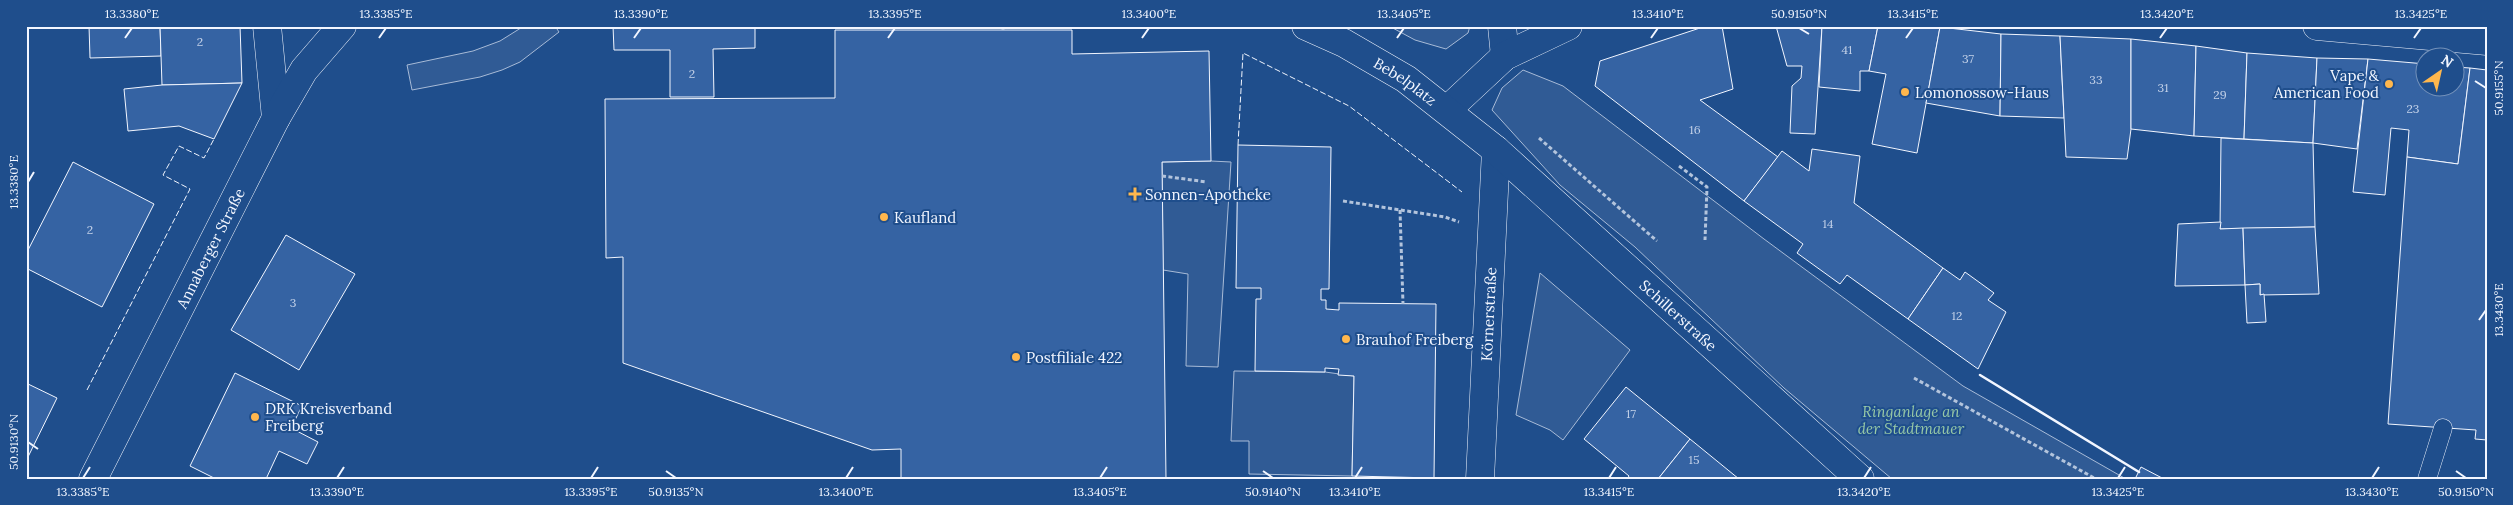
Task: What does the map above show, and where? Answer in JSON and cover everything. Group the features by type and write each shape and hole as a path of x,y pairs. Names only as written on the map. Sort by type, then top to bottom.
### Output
{"main road":[{"path":"267,26 276,118"},
{"name":"Annaberger Straße","path":"93,479 276,118 304,70 342,26"},
{"name":"Bebelplatz","path":"1306,26 1344,43 1406,79 1496,150"},
{"path":"1502,26 1505,56"},
{"path":"1447,110 1505,56 1568,26"},
{"path":"2317,26 2487,41"},
{"name":"Körnerstraße","path":"1480,479 1496,150"},
{"name":"Schillerstraße","path":"1496,150 1860,479"}],"lane":[{"path":"2426,479 2443,428"}],"path":[{"path":"1535,135 1656,241"},
{"path":"1680,166 1707,187 1705,240"},
{"path":"1162,176 1207,182"},
{"path":"1343,201 1445,217"},
{"path":"1400,210 1403,304"},
{"path":"1914,378 2096,479"}],"shaded area":[{"path":"524,26 555,26 559,32 520,62 502,70 480,77 412,90 407,65 473,51 500,41"},
{"path":"1389,26 1470,26 1468,33 1446,49 1415,40"},
{"name":"Ringanlage an der Stadtmauer","path":"1523,70 1563,86 1764,239 1963,386 2126,479 1892,479 1784,388 1635,247 1560,185 1492,110 1502,88"},
{"path":"1162,162 1231,162 1218,367 1186,366 1188,274 1163,270"},
{"path":"1540,273 1630,350 1563,440 1550,430 1516,415"},
{"path":"1234,371 1325,372 1354,376 1352,476 1249,474 1249,441 1231,441"}],"building":[{"path":"89,26 160,26 161,56 90,58"},
{"path":"160,26 240,26 242,83 162,85"},
{"path":"613,26 755,26 755,48 713,49 714,97 670,97 670,50 614,50"},
{"path":"1706,26 1722,26 1733,89 1700,100 1778,157 1744,201 1595,86 1600,61"},
{"path":"1776,26 1822,26 1815,134 1790,133 1792,86 1801,78 1802,66 1787,66"},
{"path":"1822,26 1878,26 1869,71 1860,71 1860,91 1819,87"},
{"name":"Lomonossow-Haus","path":"1878,26 1940,27 1917,153 1872,144 1886,74 1869,71"},
{"path":"1940,27 2001,34 2000,116 1926,103"},
{"name":"Kaufland","path":"835,30 1072,30 1072,54 1209,51 1211,161 1162,162 1166,479 901,479 901,449 872,450 623,363 623,257 606,258 605,99 835,98"},
{"path":"2001,34 2060,36 2064,118 2000,116"},
{"path":"2060,36 2131,39 2131,129 2127,159 2066,157"},
{"path":"2131,39 2196,46 2194,136 2131,129"},
{"path":"2196,46 2247,53 2244,139 2194,136"},
{"path":"2247,53 2317,58 2313,143 2244,139"},
{"path":"2317,58 2368,59 2357,149 2313,143"},
{"path":"2368,59 2416,63 2416,98 2466,98 2466,68 2470,68 2458,164 2407,157 2409,130 2391,128 2385,195 2353,192"},
{"path":"2470,68 2487,70 2487,440 2475,439 2476,430 2388,424 2407,157 2458,164"},
{"path":"242,83 214,139 179,126 128,131 124,89 162,85"},
{"path":"2221,138 2313,143 2315,227 2220,229"},
{"name":"Brauhof Freiberg","path":"1238,145 1331,147 1329,289 1321,289 1321,300 1326,300 1326,309 1339,310 1339,303 1436,304 1434,478 1352,476 1354,376 1338,375 1339,369 1325,368 1325,372 1255,371 1256,299 1261,299 1261,288 1236,288"},
{"path":"1812,149 1860,156 1854,203 1943,268 1908,319 1847,275 1840,284 1797,253 1803,244 1744,201 1782,151 1809,171"},
{"path":"73,162 154,204 102,307 26,268 26,254"},
{"path":"2221,222 2220,229 2243,228 2245,285 2175,286 2178,224"},
{"path":"2315,227 2319,294 2260,295 2260,284 2245,285 2243,228"},
{"path":"286,235 355,274 299,370 231,330"},
{"path":"1943,268 1960,280 1965,272 1994,293 1988,300 2006,312 1978,369 1908,319"},
{"path":"2260,284 2260,295 2264,294 2266,322 2247,323 2245,285"},
{"name":"DRK Kreisverband Freiberg","path":"235,373 302,406 291,428 318,442 307,464 279,451 266,479 216,479 190,466"},
{"path":"26,383 57,398 26,461"},
{"path":"1626,387 1690,439 1658,479 1627,479 1629,476 1584,439"},
{"path":"1690,439 1739,479 1658,479"},
{"path":"2141,467 2164,479 2135,479"}],"fence":[{"path":"1238,145 1243,53 1349,106 1462,192"},
{"path":"87,390 190,189 163,175 179,146 204,158 214,139"}],"wall":[{"path":"1980,375 2139,472"}],"place":[{"name":"Vape & American Food","path":"2389,84"},
{"name":"Lomonossow-Haus","path":"1905,92"},
{"name":"Sonnen-Apotheke","path":"1135,194"},
{"name":"Kaufland","path":"884,217"},
{"name":"Brauhof Freiberg","path":"1346,339"},
{"name":"Postfiliale 422","path":"1016,357"},
{"name":"DRK Kreisverband Freiberg","path":"255,417"}]}
